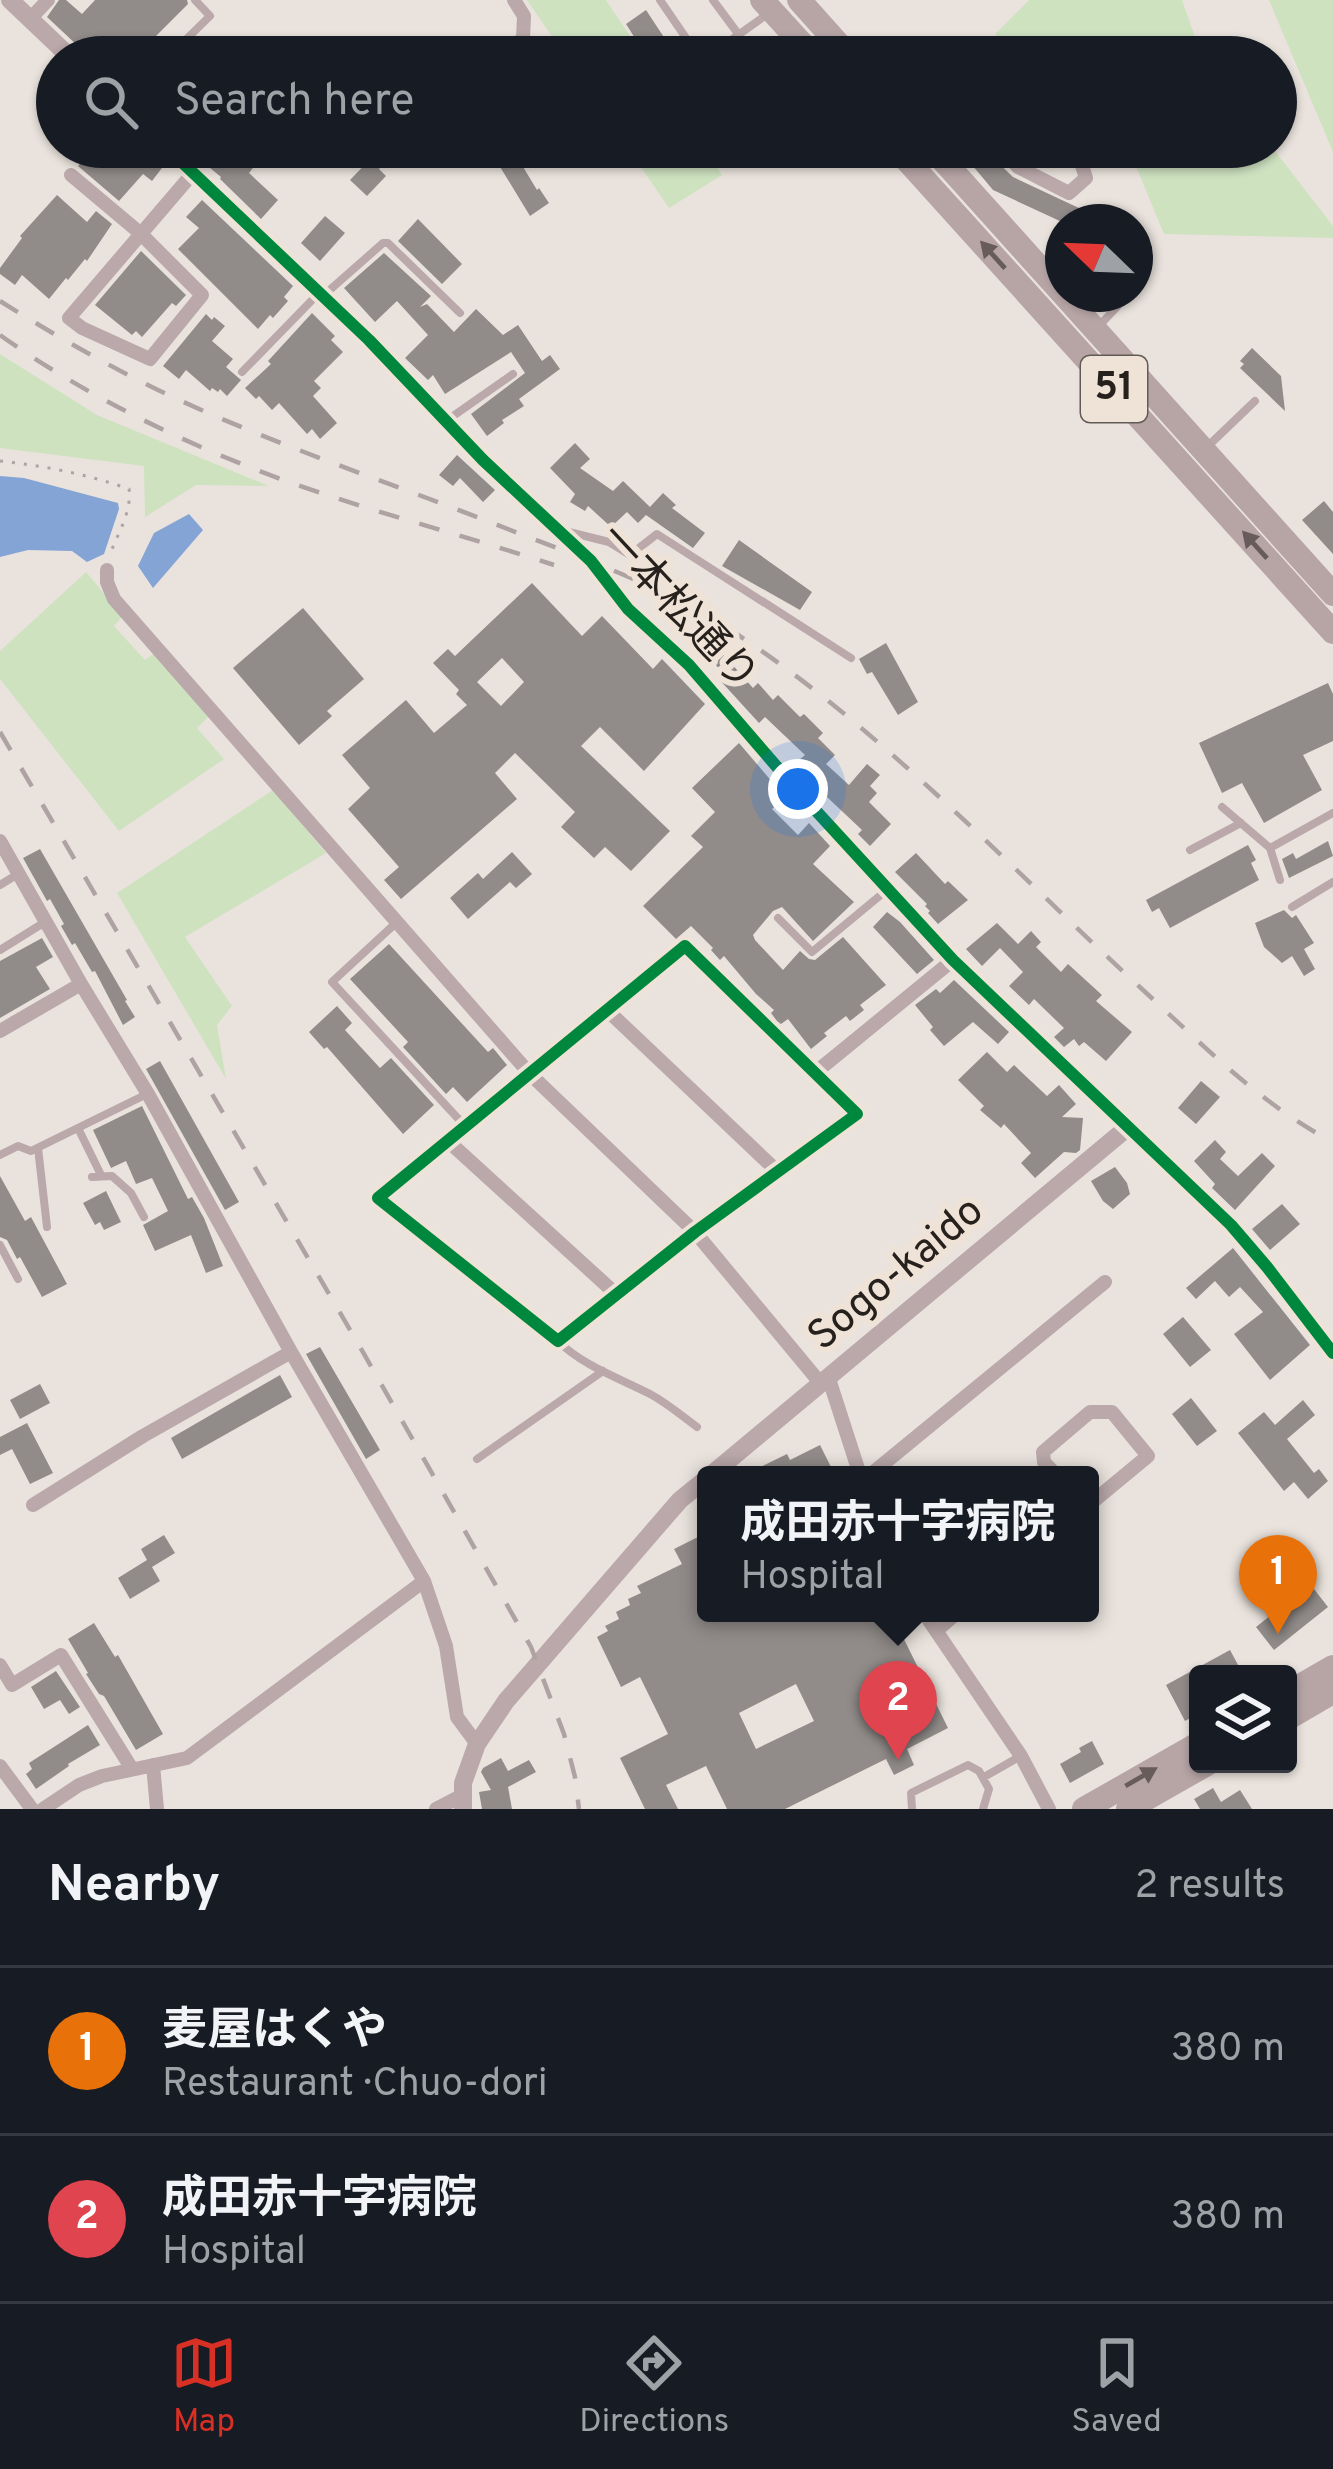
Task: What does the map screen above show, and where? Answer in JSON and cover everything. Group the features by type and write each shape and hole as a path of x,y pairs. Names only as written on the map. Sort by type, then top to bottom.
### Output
{"highway":[{"path":"799,0 831,36"},
{"path":"767,5 795,36"},
{"name":"51","path":"915,168 1333,632"},
{"name":"51","path":"950,168 1333,594"},
{"path":"1297,1688 1333,1667"},
{"path":"1297,1713 1333,1692"},
{"path":"1084,1809 1189,1749"},
{"path":"1128,1809 1191,1773"}],"street":[{"path":"10,0 48,36"},
{"path":"30,19 48,0"},
{"path":"514,0 524,16 523,36"},
{"path":"71,176 140,233 202,295 150,359 69,318 140,233 185,168"},
{"name":"一本松通り","path":"197,168 445,422 591,561 628,609 689,665 953,960 1232,1226 1333,1352"},
{"path":"1020,168 1069,193 1086,178 1083,168"},
{"path":"106,570 113,599 530,1074 695,1232 825,1382 857,1466"},
{"path":"0,841 424,1581 446,1646 457,1717 477,1744 463,1783 463,1802 436,1809"},
{"path":"686,946 857,1114 695,1232 558,1341 378,1198 607,1010 686,946"},
{"path":"816,1072 953,960"},
{"path":"0,1031 81,984"},
{"path":"607,1010 778,1172"},
{"name":"Sogo-kaido","path":"722,1466 1127,1129"},
{"path":"448,1141 616,1294"},
{"path":"881,1466 1105,1282"},
{"path":"33,1504 291,1352"},
{"path":"1048,1466 1042,1452 1090,1412 1112,1412 1148,1456 1099,1497"},
{"name":"Sogo-kaido","path":"477,1744 506,1701 697,1487"},
{"path":"44,1809 102,1776 188,1758 424,1581"},
{"path":"930,1622 1021,1756 1048,1809"},
{"path":"935,1631 946,1622"},
{"path":"0,1665 12,1685 61,1654 132,1769"},
{"path":"153,1765 157,1809"},
{"path":"0,1766 32,1809"}],"lane":[{"path":"190,36 210,16 195,0"},
{"path":"660,0 687,36"},
{"path":"713,0 740,35 767,5"},
{"path":"242,372 383,243 460,314"},
{"path":"1095,330 1112,312"},
{"path":"445,422 513,374"},
{"path":"1204,451 1255,401"},
{"path":"558,530 609,542 630,555 656,534 851,658"},
{"path":"1222,807 1270,848 1280,880"},
{"path":"1270,848 1333,814"},
{"path":"1190,850 1241,824"},
{"path":"0,885 19,873"},
{"path":"1292,907 1333,882"},
{"path":"778,918 812,952 888,889"},
{"path":"0,950 46,922"},
{"path":"397,922 332,982 466,1126"},
{"path":"0,1155 18,1146 32,1151 148,1094"},
{"path":"78,1128 96,1176 112,1176 131,1192 144,1217"},
{"path":"38,1148 47,1228"},
{"path":"0,1245 18,1279"},
{"path":"558,1341 603,1372 657,1398 697,1427"},
{"path":"477,1460 603,1372"},
{"path":"984,1777 1021,1756"},
{"path":"911,1809 911,1793 968,1765 984,1777 989,1790 983,1809"}],"path":[{"path":"0,461 38,465 129,488 125,518 106,570"}],"green space":[{"path":"527,0 606,0 630,36 552,36"},
{"path":"1029,0 1182,0 1195,36 996,36"},
{"path":"1269,0 1333,0 1333,152 1297,66 1297,36 1284,36"},
{"path":"641,168 717,168 722,175 669,208"},
{"path":"1137,168 1288,168 1333,226 1333,238 1164,234"},
{"path":"0,354 97,415 269,486 196,485 145,517 144,466 0,448"},
{"path":"86,572 123,616 114,626 145,660 156,652 210,715 197,728 224,759 119,831 0,679 0,651"},
{"path":"273,790 326,853 185,937 232,1006 217,1025 226,1079 117,893"}],"water":[{"path":"0,476 118,503 104,554 87,562 72,551 28,550 0,557"},
{"path":"189,514 203,530 153,588 138,566 154,533"}],"building":[{"path":"59,0 66,0 82,14 95,0 187,0 188,4 156,36 67,36 47,17"},
{"path":"646,10 663,36 634,36 626,24"},
{"path":"80,168 162,168 152,181 143,174 119,201"},
{"path":"210,168 253,168 249,173 278,200 261,219"},
{"path":"362,168 380,168 386,176 367,196 350,180"},
{"path":"501,168 524,168 549,203 530,216"},
{"path":"975,168 1004,168 1070,204 1045,204 1045,214 993,190"},
{"path":"57,195 87,222 96,211 112,224 87,261 49,299 22,275 15,285 0,274 0,268 20,236"},
{"path":"202,200 293,286 284,297 288,301 258,329 178,249 199,228 186,217"},
{"path":"325,216 345,233 320,261 301,243"},
{"path":"418,219 462,264 442,284 398,241"},
{"path":"141,251 186,295 176,306 172,303 142,337 136,331 132,335 95,305"},
{"path":"384,253 431,296 420,307 427,304 454,332 476,309 503,335 518,325 542,361 550,355 560,369 519,399 524,406 487,436 471,414 525,373 511,352 445,394 433,375 428,380 405,358 428,335 397,301 375,322 344,288"},
{"path":"312,313 335,336 331,340 343,352 314,381 321,388 313,396 337,423 320,439 312,429 307,434 279,403 272,410 245,388"},
{"path":"206,314 225,326 212,341 233,359 226,367 241,380 227,396 220,389 210,391 186,370 179,379 163,366"},
{"path":"1252,348 1281,376 1285,411 1240,368 1244,364 1240,361"},
{"path":"575,443 590,459 580,468 613,491 623,481 650,507 663,493 676,505 672,508 705,533 693,548 646,515 638,523 627,512 611,527 588,506 585,511 570,502 575,494 550,468"},
{"path":"457,455 495,490 483,502 460,478 453,486 439,475"},
{"path":"1324,501 1333,512 1333,554 1302,520"},
{"path":"739,540 812,592 800,610 722,566"},
{"path":"532,583 582,636 602,616 653,669 662,659 705,704 644,771 600,727 581,746 670,831 631,871 605,847 594,858 561,827 575,812 515,753 495,773 517,799 401,899 384,880 399,867 348,809 370,788 342,755 406,700 434,733 467,705 433,663 448,649 455,656","holes":["502,658 524,682 501,706 477,682"]},
{"path":"303,608 364,679 327,711 332,716 299,745 233,668"},
{"path":"691,637 722,653 753,688 758,683 773,700 778,695 800,717 804,714 823,733 818,738 835,755 826,764 849,785 867,764 880,775 870,786 877,793 869,802 891,824 870,846 858,834 862,830 793,765 805,755 765,717 759,723 717,677 722,672"},
{"path":"886,643 918,702 898,715 859,659"},
{"path":"1328,683 1333,694 1333,741 1303,755 1322,790 1264,823 1242,783 1222,793 1199,743"},
{"path":"739,743 785,797 772,809 798,835 809,823 830,846 813,864 854,902 813,941 782,907 753,935 755,940 783,970 800,951 815,960 843,937 886,985 860,1005 864,1010 850,1021 846,1016 811,1049 788,1019 781,1024 777,1021 771,1013 774,1010 691,926 676,939 643,906 703,847 691,836 715,812 692,788"},
{"path":"1328,841 1333,856 1289,878 1282,859 1293,853 1296,859"},
{"path":"1248,845 1259,880 1170,928 1159,908 1152,912 1146,900"},
{"path":"40,849 127,1000 135,1017 123,1025 95,971 72,945 23,858"},
{"path":"512,852 532,874 516,888 510,882 468,919 450,898 478,873 483,879"},
{"path":"916,853 968,900 938,924 927,904 895,872"},
{"path":"1284,910 1292,918 1296,915 1314,943 1304,949 1315,969 1304,976 1292,956 1282,963 1264,947 1255,923"},
{"path":"887,912 934,960 917,974 873,927"},
{"path":"997,923 1018,944 1031,931 1041,942 1036,947 1061,972 1068,964 1102,995 1096,1001 1132,1032 1106,1061 1084,1042 1079,1046 1074,1039 1064,1047 1054,1037 1064,1028 1034,999 1029,1005 1009,986 1023,972 1000,948 982,966 966,949"},
{"path":"42,938 53,957 36,967 50,989 0,1018 0,961"},
{"path":"389,944 488,1052 493,1048 507,1065 467,1102 453,1087 446,1094 403,1047 408,1042 350,979"},
{"path":"954,980 1009,1032 998,1044 973,1022 944,1046 930,1030 933,1027 915,1005"},
{"path":"337,1006 352,1023 345,1030 380,1068 391,1058 434,1105 403,1134 309,1032"},
{"path":"987,1052 1007,1072 1014,1065 1047,1096 1059,1085 1076,1104 1062,1117 1083,1118 1080,1150 1064,1152 1035,1178 1021,1163 1031,1153 1004,1124 1001,1128 980,1110 984,1106 958,1080"},
{"path":"160,1061 239,1202 225,1210 146,1069"},
{"path":"1201,1081 1220,1097 1196,1124 1178,1108"},
{"path":"142,1106 188,1199 192,1197 204,1218 223,1266 206,1273 191,1235 155,1251 143,1225 168,1211 152,1178 136,1184 126,1161 111,1168 93,1130"},
{"path":"1215,1140 1226,1152 1220,1159 1238,1176 1262,1153 1275,1166 1235,1210 1194,1161"},
{"path":"1115,1167 1130,1194 1113,1209 1091,1181"},
{"path":"0,1176 25,1221 31,1217 67,1284 42,1297 20,1257 0,1237"},
{"path":"106,1191 121,1222 104,1230 100,1222 95,1225 83,1203"},
{"path":"1282,1204 1300,1224 1270,1250 1252,1229"},
{"path":"1233,1248 1310,1345 1270,1380 1234,1334 1263,1312 1240,1287 1229,1297 1215,1281 1196,1299 1186,1288"},
{"path":"1183,1317 1211,1350 1190,1367 1163,1334"},
{"path":"320,1347 380,1450 366,1459 306,1354"},
{"path":"280,1375 292,1397 182,1459 171,1438"},
{"path":"40,1384 50,1403 20,1419 10,1400"},
{"path":"1191,1398 1217,1431 1197,1446 1172,1414"},
{"path":"1303,1400 1315,1415 1287,1439 1314,1473 1319,1469 1328,1481 1308,1499 1294,1482 1284,1491 1238,1433 1264,1412 1275,1425"},
{"path":"27,1423 53,1473 30,1484 12,1449 0,1455 0,1437"},
{"path":"820,1445 830,1466 762,1466 787,1454 790,1460"},
{"path":"164,1535 175,1553 152,1567 160,1581 130,1599 118,1578 147,1560 141,1549"},
{"path":"697,1538 697,1622 895,1622 948,1728 907,1749 914,1765 894,1775 886,1759 785,1809 727,1809 706,1766 666,1785 678,1809 645,1809 620,1758 668,1734 640,1677 621,1687 597,1637 619,1619 616,1612 630,1605 628,1599 641,1593 637,1586 682,1564 674,1549","holes":["796,1684 814,1721 756,1749 739,1713"]},
{"path":"1310,1584 1328,1607 1274,1650 1256,1627"},
{"path":"94,1623 163,1734 136,1750 68,1639"},
{"path":"1230,1650 1238,1665 1203,1665"},
{"path":"56,1671 80,1707 69,1714 60,1700 44,1709 31,1687"},
{"path":"1189,1672 1189,1719 1185,1721 1166,1685"},
{"path":"88,1725 100,1745 36,1789 26,1774 32,1769 29,1763"},
{"path":"1092,1741 1104,1764 1070,1783 1060,1764"},
{"path":"501,1758 508,1771 529,1760 536,1772 508,1787 512,1809 482,1809 479,1792 491,1790 481,1772"},
{"path":"1213,1788 1221,1802 1240,1790 1252,1809 1200,1809 1194,1799"}],"railway":[{"path":"0,301 97,358 199,409 613,570 726,627 838,708 890,753 1233,1072 1281,1110 1333,1142"},
{"path":"0,335 103,399 214,453 322,493 554,565"},
{"path":"0,732 531,1647 564,1734 579,1809"}],"cycle path":[{"path":"188,168 591,561 628,609 689,665 953,960 1231,1225 1333,1353"},
{"path":"685,946 857,1114 695,1232 558,1341 378,1198 685,946"}],"place":[{"name":"麦屋はくや","path":"1278,1634"},
{"name":"成田赤十字病院","path":"898,1760"}]}
